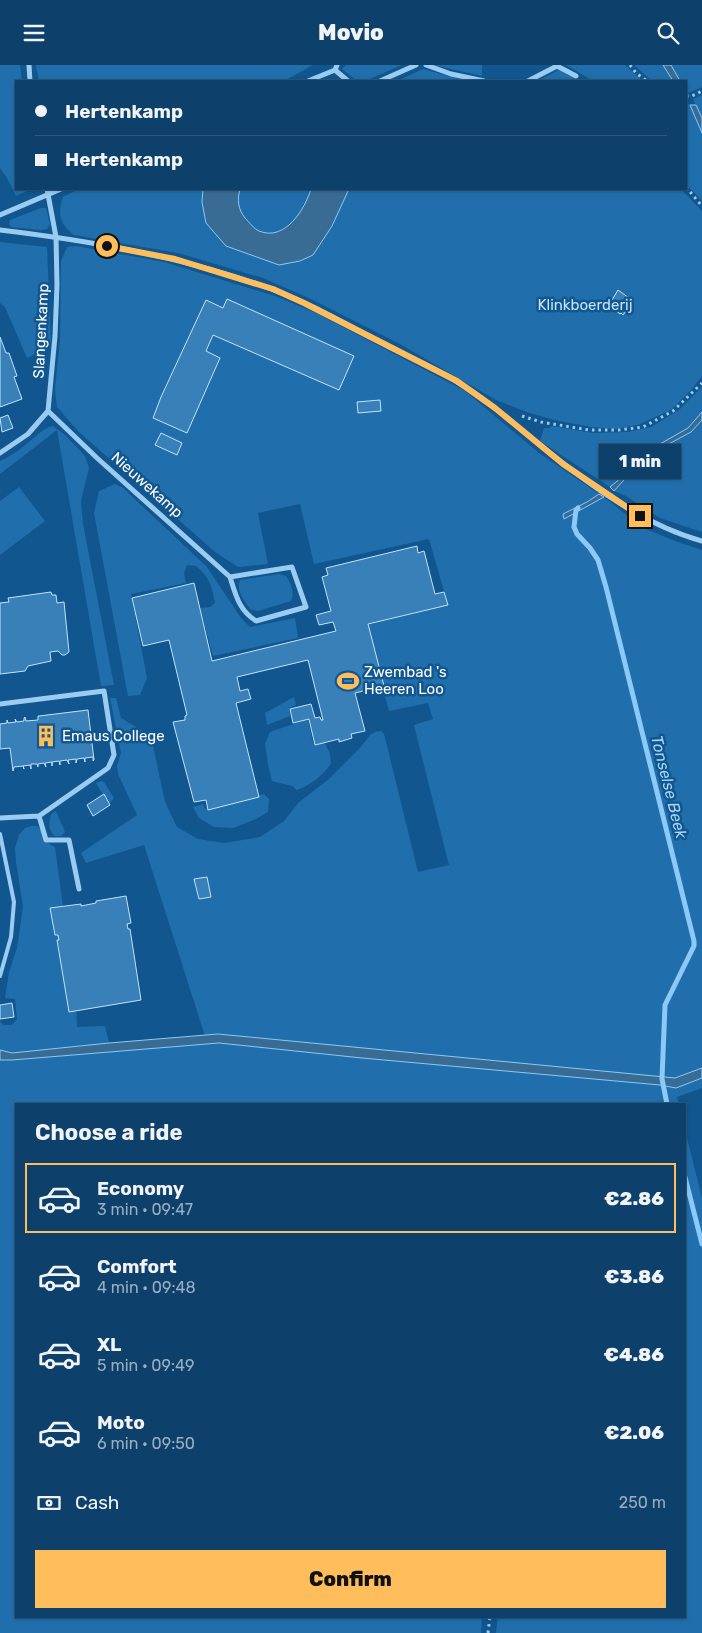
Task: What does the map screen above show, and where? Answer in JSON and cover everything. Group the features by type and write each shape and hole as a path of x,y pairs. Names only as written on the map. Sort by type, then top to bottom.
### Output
{"street":[{"path":"29,65 30,80"},
{"path":"382,80 416,65"},
{"path":"426,65 451,74 479,80"},
{"path":"530,80 557,66 576,76"},
{"path":"310,80 336,67 347,80"},
{"path":"0,215 48,192"},
{"name":"Slangenkamp","path":"48,192 56,237 56,311 48,411"},
{"path":"0,230 56,237 175,259 273,289 457,381 495,408 563,464 640,516 681,535 702,541"},
{"path":"0,453 28,434 48,411"},
{"name":"Nieuwekamp","path":"48,411 230,577 236,596 246,615 256,621 306,607 292,567 230,577"},
{"path":"0,704 104,691 114,755 108,768 39,816 0,818"},
{"path":"39,816 46,840 69,839 79,889"}],"lane":[{"path":"0,834 14,902 11,937 0,976"}],"path":[{"path":"630,65 636,73 646,80"},
{"path":"687,96 692,96 702,91"},
{"path":"687,188 702,205"},
{"path":"495,408 541,422 589,430 618,431 643,427 674,411 702,383"},
{"path":"488,1633 490,1618"}],"green space":[{"path":"0,65 20,65 22,80 15,80 15,190 29,190 16,196 0,168"},
{"path":"36,65 313,65 286,80 39,80"},
{"path":"346,65 402,65 367,80 356,80 342,69"},
{"path":"434,65 482,65 482,76"},
{"path":"566,65 625,65 642,80 591,80"},
{"path":"634,65 663,65 672,80 651,80"},
{"path":"671,65 702,65 702,87 688,93 687,80 679,80"},
{"path":"423,69 462,80 399,80"},
{"path":"559,70 578,80 539,80"},
{"path":"702,95 702,118 693,99"},
{"path":"687,103 690,105 702,133 702,201 687,185"},
{"name":"Klinkboerderij","path":"77,190 682,190 702,211 702,376 671,410 638,425 616,429 591,427 554,420 496,400 400,344 311,299 263,278 178,253 74,235 69,231 61,218 60,208 63,197"},
{"path":"41,208 46,208 50,224 47,229 11,227 9,224 10,220"},
{"path":"0,242 47,247 51,346 27,358 5,307 0,303"},
{"path":"76,246 164,262 275,296 316,313 465,391 539,453 599,494 571,510 564,519 604,497 646,529 702,550 702,1068 675,1079 218,1034 205,1036 144,845 86,863 81,853 137,815 118,774 117,766 121,753 110,698 116,698 121,718 151,736 165,802 177,827 198,839 224,843 260,837 284,821 298,803 329,779 360,748 370,735 381,731 384,734 418,872 449,865 414,725 433,719 428,703 389,711 366,625 448,605 429,539 314,564 300,504 258,513 268,564 238,567 215,552 78,431 57,407 55,389 60,340 61,261 67,247"},
{"path":"702,387 702,412 688,428 653,448 610,487 540,441 544,428 552,426 593,433 627,432 651,427 679,410"},
{"path":"702,420 702,532 660,518 626,496 614,491 640,462 654,452 691,432"},
{"path":"53,426 65,435 85,456 89,468 81,501 83,524 114,685 101,686 57,430 0,474 0,461 19,450 43,430"},
{"path":"115,484 123,488 207,567 241,618 250,627 295,618 298,638 213,656 200,608 210,607 215,603 213,591 207,578 196,566 187,565 184,573 186,583 131,594 147,678 140,695 128,696 94,513 99,491"},
{"path":"19,487 45,521 0,555 0,501"},
{"path":"279,574 286,576 291,585 293,594 291,601 258,611 250,609 240,592 240,580"},
{"path":"294,697 296,705 289,708 290,716 267,725 265,713"},
{"path":"308,719 313,743 324,741 330,754 331,764 316,780 297,790 292,786 272,781 265,744 270,732"},
{"path":"104,782 114,798 108,803 96,783"},
{"path":"264,794 269,799 268,812 233,828 214,827 199,818 193,807 203,804 205,809"},
{"path":"56,811 65,832 61,836 54,836 49,823 51,814"},
{"path":"31,826 41,829 44,841 55,847 76,1004 77,1027 105,1026 109,1043 12,1053 0,1050 0,1021 3,1025 12,1025 17,1019 15,999 5,998 9,972 17,948 23,907 15,848 19,835 25,828"},
{"path":"219,1043 676,1088 702,1078 702,1088 677,1097 679,1103 15,1103 15,1618 482,1618 481,1633 0,1633 0,1060"},
{"path":"686,1134 702,1198 702,1633 496,1633 498,1618 686,1618"}],"shaded area":[{"path":"663,65 671,65 679,80 672,80"},
{"path":"690,105 696,105 702,118 702,133"},
{"path":"203,190 240,190 239,204 243,215 257,230 268,233 277,232 292,222 304,206 311,190 349,190 332,226 313,255 300,261 279,265 226,246 206,223 202,202"},
{"path":"702,412 702,420 691,432 654,452 640,462 614,491 610,487 653,448 688,428"},
{"path":"599,494 604,497 564,519 563,514"},
{"path":"218,1034 675,1078 702,1068 702,1078 676,1088 219,1043 0,1060 0,1050 12,1053"}],"building":[{"path":"618,290 633,301 623,315 609,305"},
{"path":"227,299 354,356 339,390 213,335 206,351 220,358 187,433 153,418 206,300 223,308"},
{"path":"0,337 6,353 9,353 17,376 14,377 22,399 0,407"},
{"path":"380,400 381,411 358,413 357,402"},
{"path":"8,415 13,428 2,432 0,418"},
{"path":"161,433 182,443 177,455 155,445"},
{"name":"Zwembad 's Heeren Loo","path":"417,546 418,553 424,551 435,594 444,592 448,605 368,624 384,686 355,693 365,731 351,734 352,738 339,742 339,739 315,745 309,719 293,723 290,709 311,704 315,718 320,717 323,720 308,660 237,677 240,691 248,689 251,699 236,703 259,797 208,810 206,800 194,802 173,722 185,720 187,715 169,640 143,646 132,598 194,583 212,661 336,631 333,622 319,625 316,615 331,611 322,577 328,575 326,568"},
{"path":"51,592 52,595 56,595 57,603 64,602 69,652 62,655 58,651 50,652 51,661 28,666 25,671 0,674 0,603 9,602 8,598"},
{"name":"Emaus College","path":"88,710 94,760 93,761 93,757 85,758 85,762 84,758 77,759 76,763 76,759 68,760 69,764 67,760 60,761 60,765 59,761 45,763 46,767 44,763 38,764 38,767 37,764 31,764 31,769 30,765 14,767 13,771 10,748 0,749 0,724 7,723 7,720 8,723 16,722 15,719 17,722 24,721 25,717 26,721 38,720 38,716"},
{"path":"104,794 110,805 93,816 87,805"},
{"path":"207,877 211,897 199,899 194,879"},
{"path":"126,896 131,923 127,924 128,929 130,929 141,1000 69,1012 57,940 59,940 58,935 55,935 50,908 81,904 81,906 96,903 96,901"},
{"path":"12,1003 14,1017 0,1019 0,1005"}],"waterway":[{"name":"Tonselse Beek","path":"578,508 576,510 574,527 577,534 598,560 606,587 694,941 694,946 665,1005 662,1079 667,1103"},
{"name":"Tonselse Beek","path":"686,1181 702,1244"}],"place":[{"name":"Zwembad 's Heeren Loo","path":"348,681"},
{"name":"Emaus College","path":"46,736"}],"route":[{"path":"107,246 175,259 273,289 304,303 457,381 495,408 563,464 640,516"}]}
